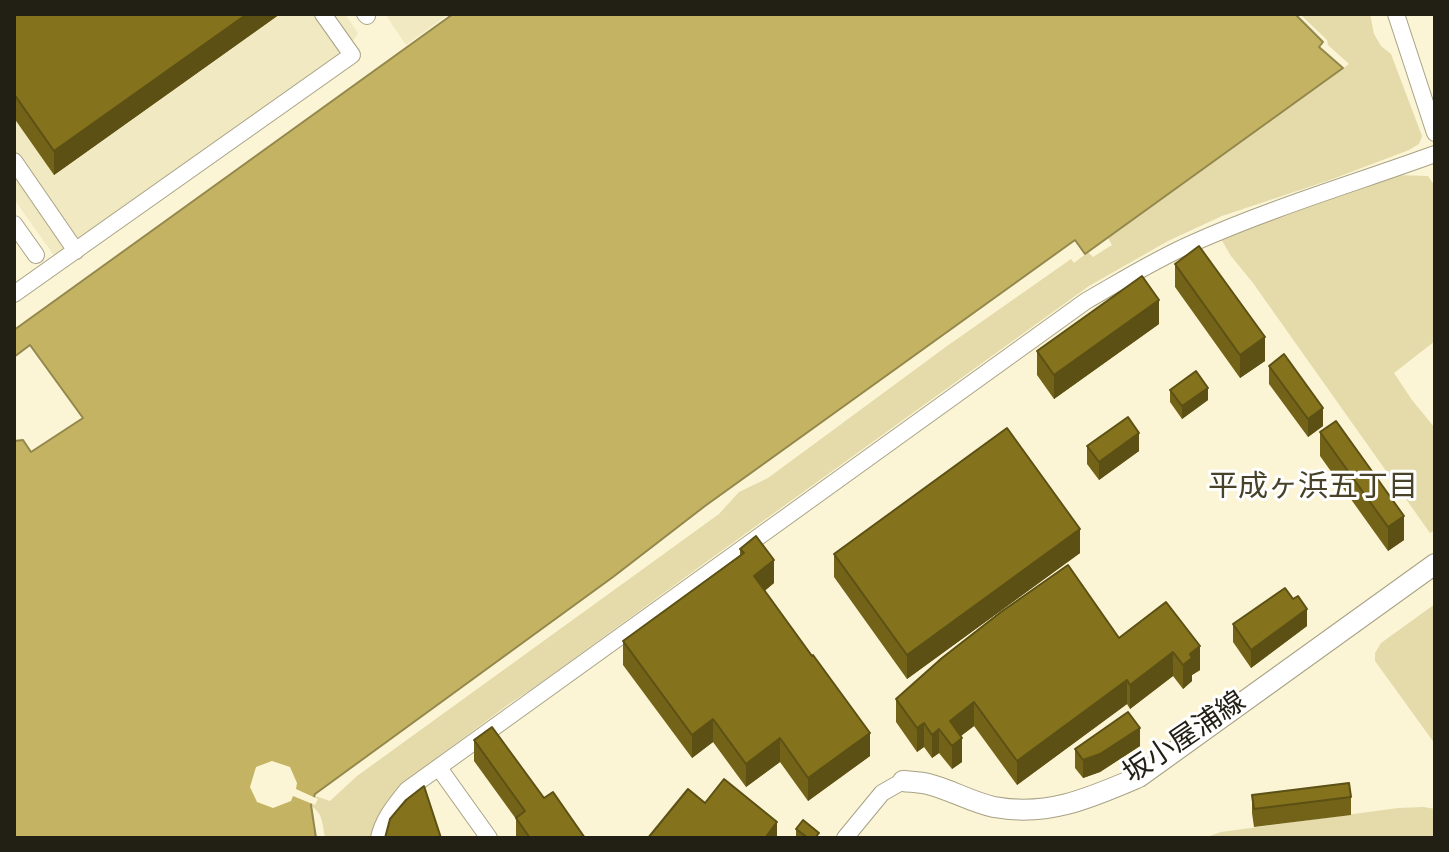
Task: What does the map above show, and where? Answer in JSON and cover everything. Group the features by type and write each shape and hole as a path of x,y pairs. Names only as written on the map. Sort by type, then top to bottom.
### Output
{"main road":[{"name":"坂小屋浦線","path":"903,781 929,784 994,807 1058,808 1089,798 1139,777 1435,564"}],"street":[{"path":"14,294 352,55 323,14"},
{"path":"1396,14 1435,133"},
{"path":"379,838 391,810 407,790 1086,301 1193,243 1435,154"},
{"path":"14,161 76,251"},
{"path":"14,224 36,255"},
{"path":"439,768 489,838"},
{"path":"845,838 882,793 903,781"}],"shaded area":[{"path":"14,14 345,14 358,33 345,54 55,257 14,199"},
{"path":"385,14 449,14 406,45"},
{"path":"453,14 1295,14 1323,42 1319,47 1343,68 1085,254 1075,240 705,506 613,577 315,794 311,805 316,838 14,838 14,441 23,440 31,452 83,418 30,345 14,357 14,330"},
{"path":"1300,14 1370,14 1374,34 1381,46 1391,54 1422,136 1419,144 1330,180 1222,216 1168,241 1089,286 407,780 387,801 370,838 325,838 318,812 294,798 298,790 330,801 357,776 719,514 739,492 768,478 1071,259 1074,263 1088,252 1093,257 1112,245 1108,238 1349,64"},
{"path":"1395,175 1428,176 1435,186 1435,341 1394,373 1435,428 1435,530 1430,533 1221,239"},
{"path":"1435,604 1435,744 1375,661 1375,653 1381,643"},
{"path":"1424,807 1435,809 1435,838 1204,838 1221,832"}],"pier":[{"path":"272,761 290,767 297,783 296,789 318,799 315,805 293,796 291,801 273,808 257,802 250,787 256,767"}],"building":[{"path":"14,14 247,14 54,151 14,94"},
{"path":"1199,246 1265,337 1240,355 1175,264"},
{"path":"1142,276 1159,300 1054,375 1037,351"},
{"path":"1284,354 1323,408 1308,419 1269,366"},
{"path":"1196,371 1208,388 1182,406 1170,390"},
{"path":"1128,417 1139,433 1099,462 1087,446"},
{"path":"1336,421 1404,516 1388,527 1320,432"},
{"path":"1007,428 1080,529 907,655 834,554"},
{"path":"756,536 774,560 754,576 870,733 808,778 780,738 746,764 713,719 692,735 623,641 744,553 740,549"},
{"path":"1068,565 1119,638 1166,602 1200,646 1190,654 1192,658 1183,665 1173,652 1130,685 1127,680 1017,761 974,702 950,721 962,738 952,746 939,729 932,735 924,723 917,728 896,699 1001,612"},
{"path":"1285,588 1293,599 1298,596 1307,609 1251,650 1233,624"},
{"path":"1128,712 1140,728 1100,754 1083,760 1075,749"},
{"path":"492,727 544,798 553,792 585,838 530,838 516,818 525,811 474,740"},
{"path":"724,779 777,822 765,838 648,838 688,789 705,803"},
{"path":"1349,783 1351,797 1254,809 1252,795"},
{"path":"424,786 441,838 385,838 390,819 406,800"},
{"path":"803,820 819,833 815,838 808,838 796,829"}],"district":[{"name":"平成ヶ浜五丁目","path":"1313,490"}]}
